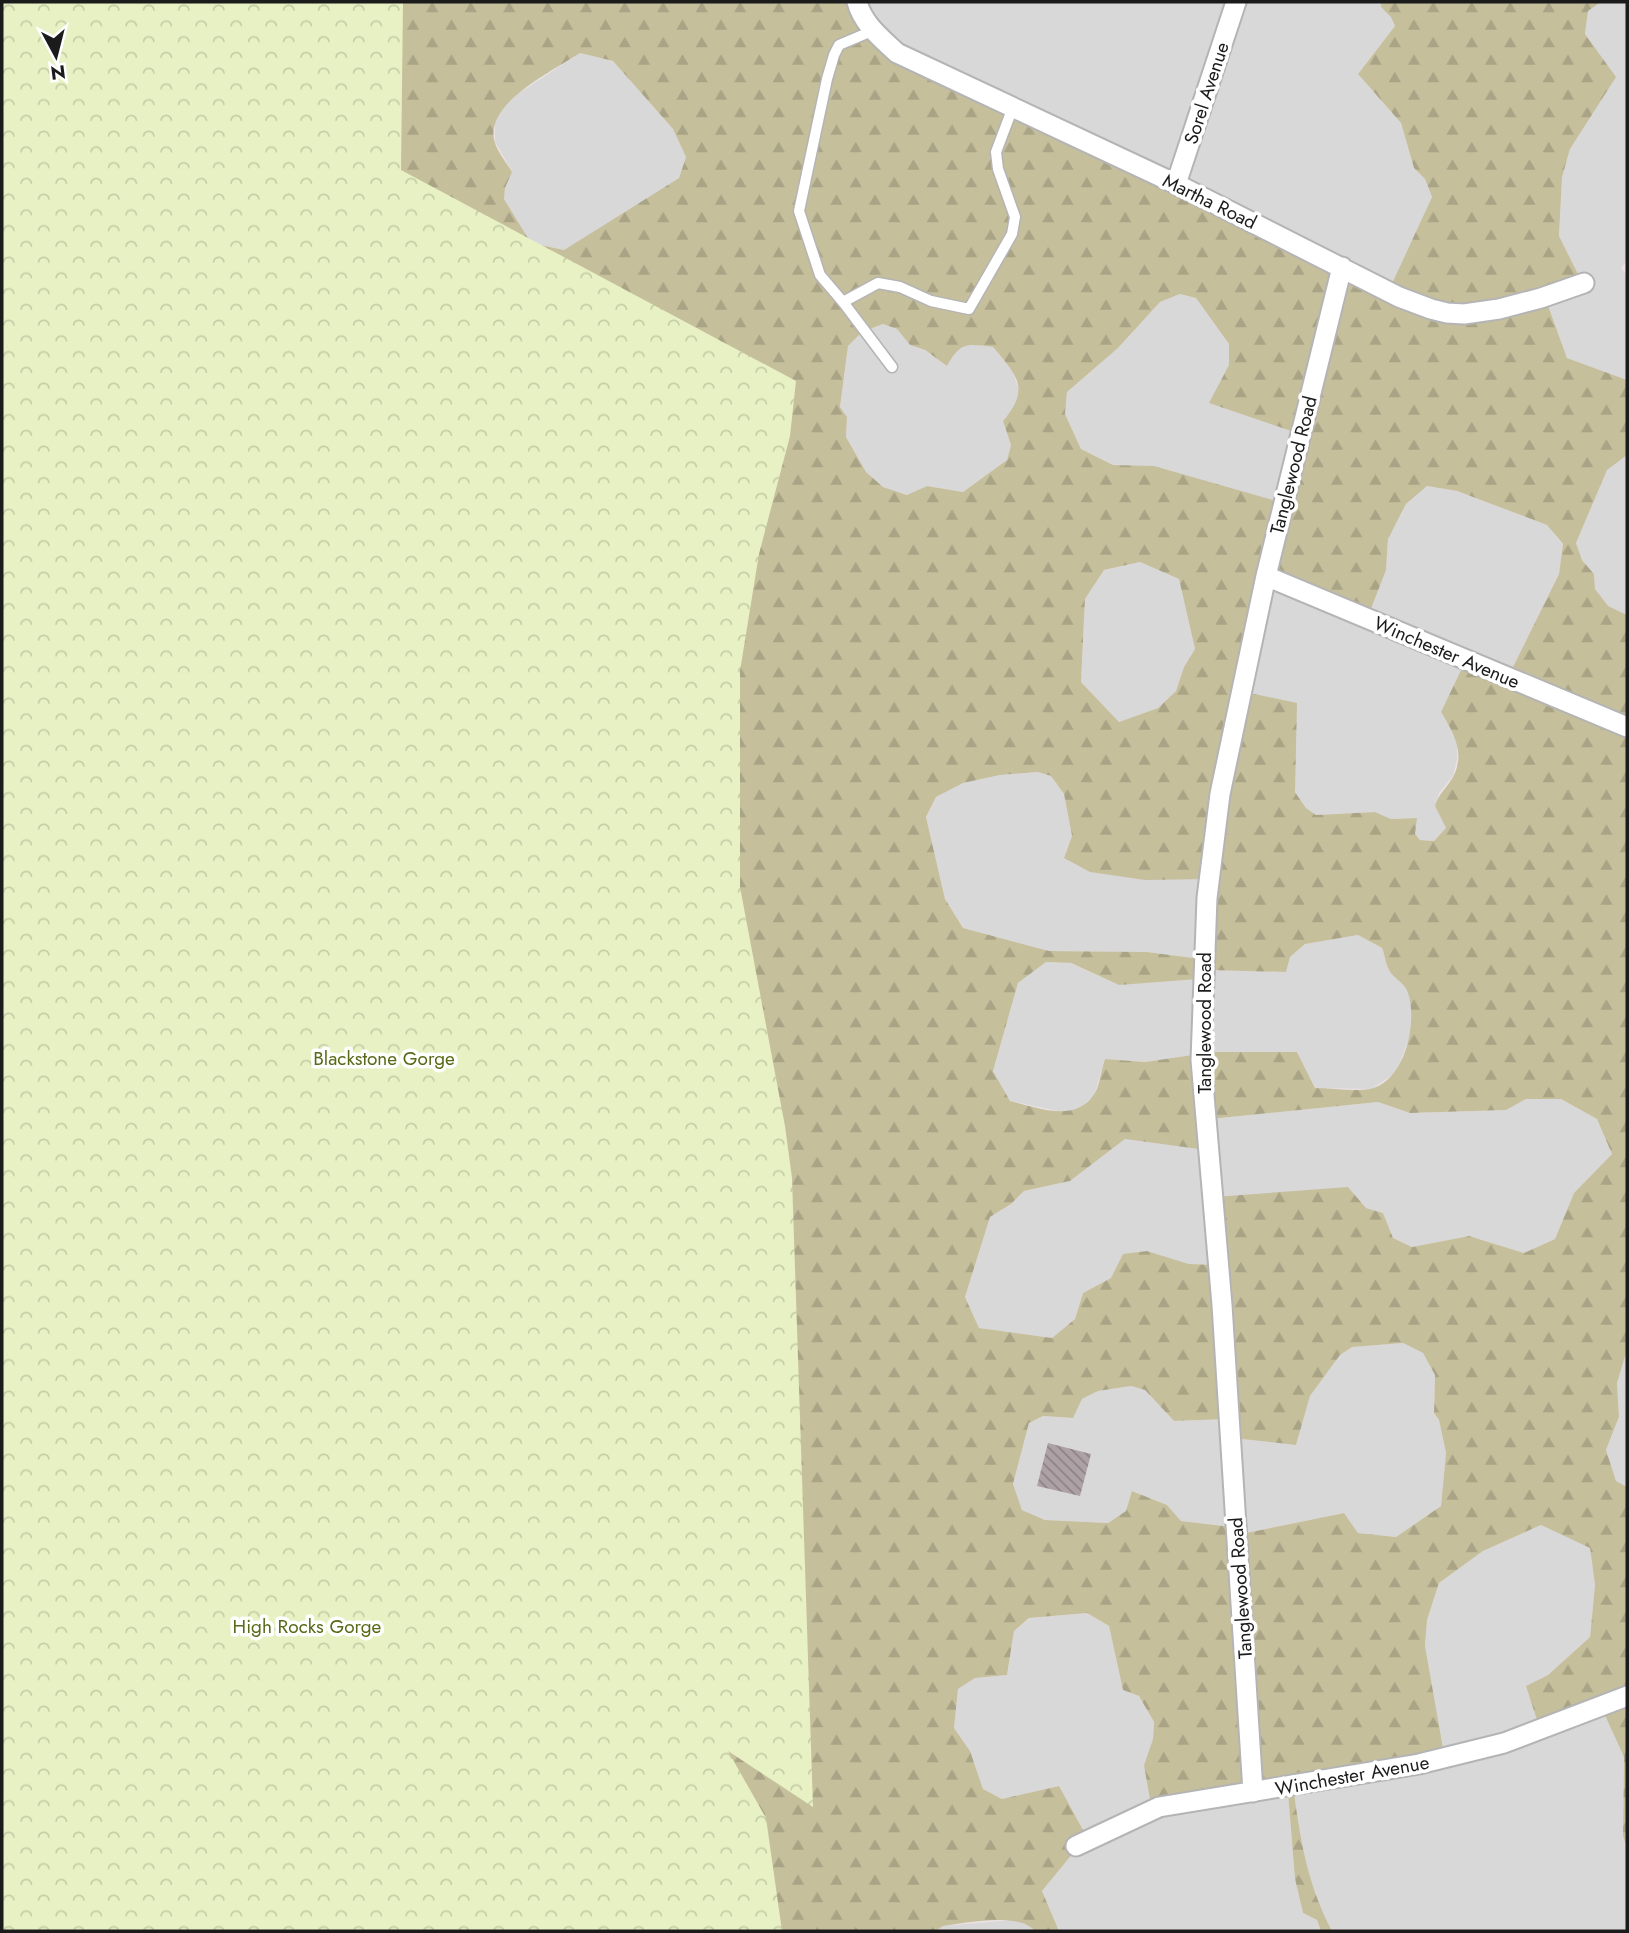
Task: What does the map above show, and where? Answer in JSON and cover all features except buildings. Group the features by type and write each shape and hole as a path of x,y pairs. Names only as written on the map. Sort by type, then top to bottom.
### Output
{"street":[{"name":"Sorel Avenue","path":"1176,184 1236,2"},
{"name":"Martha Road","path":"858,6 872,31 897,52 1176,184 1398,297 1447,313 1464,314 1499,309 1584,284"},
{"name":"Tanglewood Road","path":"1253,1792 1222,1305 1200,1060 1203,970 1212,850 1220,794 1266,576 1342,267"},
{"name":"Winchester Avenue","path":"1266,576 1627,727"},
{"name":"Winchester Avenue","path":"1076,1846 1158,1807 1419,1764 1504,1744 1627,1696"}],"lane":[{"path":"872,31 839,46 834,55 799,211 820,275 892,367"},
{"path":"843,302 878,283 900,287 931,301 969,309 1012,233 1015,217 998,169 996,152 1013,107"}],"shaded area":[{"path":"856,2 1381,2 1381,7 1392,17 1395,26 1358,74 1401,123 1414,168 1425,179 1432,197 1389,290 901,59"},
{"path":"1601,2 1627,2 1627,261 1621,268 1627,275 1627,380 1567,358 1546,300 1581,280 1559,236 1562,177 1570,149 1615,77 1585,34 1588,11"},
{"path":"580,53 613,61 673,129 686,157 679,178 564,250 531,243 504,199 512,171 495,142 495,118 516,95"},
{"path":"1180,294 1196,298 1229,344 1229,365 1294,432 1283,503 1154,467 1113,465 1081,449 1065,414 1067,392 1118,348 1160,302"},
{"path":"883,324 897,329 910,345 924,350 947,365 956,350 968,344 993,347 1013,372 1020,393 1016,405 1003,421 1011,445 1007,460 963,492 927,486 908,495 883,487 866,472 846,437 847,418 840,407 848,346 862,332"},
{"path":"1627,455 1627,615 1608,607 1595,589 1594,574 1582,560 1576,543 1607,469"},
{"path":"1427,486 1457,491 1547,525 1563,545 1559,574 1509,675 1462,668 1441,712 1457,739 1457,760 1453,776 1439,793 1436,806 1446,828 1434,841 1420,840 1415,834 1416,818 1391,819 1375,812 1316,815 1306,808 1295,791 1294,769 1244,692 1270,581 1386,570 1388,539 1406,504"},
{"path":"1140,562 1179,579 1195,649 1184,667 1176,691 1158,708 1119,722 1081,682 1085,599 1104,570"},
{"path":"1038,772 1051,776 1064,794 1072,836 1064,858 1210,879 1201,959 1147,952 1049,951 963,928 945,899 926,817 936,797 962,783 1000,775"},
{"path":"1358,935 1382,948 1390,972 1403,982 1408,990 1413,1015 1411,1033 1396,1073 1371,1089 1315,1088 1297,1052 1213,1052 1145,1062 1105,1059 1094,1096 1079,1109 1067,1113 1010,1101 993,1071 1018,983 1046,962 1070,963 1119,985 1207,970 1286,972 1290,957 1305,944"},
{"path":"1526,1099 1561,1099 1597,1119 1612,1154 1574,1193 1555,1239 1524,1253 1469,1236 1412,1247 1393,1238 1383,1213 1366,1208 1348,1187 1217,1265 1189,1264 1147,1251 1111,1278 1083,1293 1075,1319 1052,1338 979,1328 965,1297 990,1217 1011,1204 1024,1191 1070,1181 1125,1139 1206,1149 1209,1119 1378,1102 1410,1113 1505,1110"},
{"path":"1403,1343 1423,1353 1435,1375 1434,1413 1439,1420 1446,1453 1441,1506 1396,1537 1358,1533 1344,1513 1241,1534 1232,1527 1181,1521 1167,1505 1133,1491 1126,1511 1108,1523 1045,1520 1022,1510 1013,1484 1029,1423 1043,1416 1072,1418 1082,1399 1098,1391 1131,1386 1145,1390 1174,1421 1227,1419 1296,1445 1310,1396 1340,1355 1352,1347"},
{"path":"1627,1350 1627,1487 1616,1482 1606,1450 1619,1418 1617,1383"},
{"path":"1541,1525 1590,1547 1595,1585 1590,1637 1548,1675 1526,1686 1603,1711 1624,1757 1623,1836 1627,1848 1627,1931 1332,1931 1322,1913 1304,1861 1293,1793 1444,1760 1425,1646 1427,1620 1439,1583 1483,1551"},
{"path":"1087,1613 1109,1626 1123,1690 1139,1696 1154,1722 1153,1739 1144,1765 1288,1793 1295,1879 1303,1913 1317,1920 1321,1931 1059,1931 1042,1891 1074,1852 1059,1786 1002,1799 983,1789 970,1751 954,1728 958,1689 975,1678 1007,1675 1014,1631 1030,1618"},
{"path":"1011,1920 1031,1926 1035,1931 936,1931 943,1926"}],"green space":[{"name":"High Rocks Gorge","path":"2,2 856,2 873,35 1389,290 1432,197 1425,179 1414,168 1401,123 1358,74 1395,26 1391,17 1381,7 1381,2 1601,2 1588,11 1585,34 1616,77 1570,149 1562,177 1559,236 1581,280 1546,300 1567,358 1627,380 1627,455 1607,470 1576,543 1582,560 1594,574 1595,589 1608,606 1627,615 1627,1350 1617,1383 1619,1417 1606,1450 1616,1481 1627,1487 1627,1848 1623,1836 1624,1757 1603,1711 1540,1729 1526,1686 1548,1675 1590,1637 1595,1585 1590,1548 1541,1525 1483,1551 1439,1583 1427,1620 1425,1646 1445,1760 1294,1793 1307,1864 1317,1897 1332,1931 1321,1931 1317,1920 1303,1913 1295,1879 1288,1793 1152,1811 1144,1765 1153,1739 1154,1722 1139,1696 1123,1690 1109,1626 1087,1613 1029,1618 1014,1631 1007,1675 975,1678 958,1689 954,1728 970,1751 983,1789 1002,1799 1059,1786 1089,1841 1074,1852 1042,1891 1059,1931 1035,1931 1017,1922 992,1920 943,1926 936,1931 2,1931","holes":["580,53 613,61 673,129 686,157 679,178 564,250 531,243 504,199 505,188 512,172 495,143 494,129 499,115 509,102 538,79","1180,294 1196,298 1229,344 1229,365 1209,403 1294,432 1283,503 1154,466 1113,465 1081,449 1065,414 1067,392 1118,348 1160,302","883,324 897,329 910,345 925,350 947,366 956,352 965,346 993,347 1009,366 1017,382 1017,400 1003,421 1011,445 1007,460 963,492 927,486 907,495 883,487 866,472 846,437 847,417 840,407 848,346 862,332","1427,486 1457,491 1547,525 1563,544 1559,574 1509,675 1468,664 1462,668 1441,712 1456,743 1458,760 1453,777 1435,806 1446,828 1434,841 1420,840 1415,834 1417,818 1391,819 1375,812 1316,815 1306,808 1295,792 1297,703 1245,692 1264,591 1276,582 1367,619 1386,570 1388,539 1406,504","1140,562 1179,579 1195,649 1184,667 1176,691 1158,708 1119,722 1081,682 1085,599 1104,570","1038,772 1051,776 1064,794 1072,836 1064,858 1090,872 1145,880 1210,879 1201,959 1147,952 1049,951 963,928 945,899 926,817 936,797 963,783 1000,775","1358,935 1382,948 1389,970 1407,990 1411,1005 1410,1034 1406,1049 1392,1075 1382,1084 1363,1090 1315,1088 1297,1052 1213,1052 1145,1062 1105,1059 1093,1096 1075,1109 1054,1111 1010,1101 993,1071 1018,983 1046,962 1071,963 1119,985 1198,979 1207,970 1286,972 1290,957 1305,944","1526,1099 1561,1099 1597,1119 1612,1154 1574,1193 1555,1239 1524,1253 1469,1236 1412,1247 1393,1238 1383,1213 1366,1208 1348,1187 1214,1197 1217,1265 1189,1264 1147,1251 1123,1254 1111,1278 1083,1293 1075,1319 1052,1338 979,1328 965,1297 990,1217 1011,1204 1024,1191 1070,1181 1125,1139 1206,1150 1210,1119 1378,1102 1410,1113 1506,1110","1403,1343 1423,1353 1435,1375 1434,1413 1439,1420 1446,1453 1441,1506 1396,1537 1358,1533 1344,1513 1241,1534 1232,1527 1181,1521 1167,1505 1132,1491 1126,1511 1108,1523 1045,1520 1022,1510 1013,1484 1029,1423 1043,1416 1073,1418 1082,1399 1098,1391 1131,1386 1145,1390 1174,1421 1227,1419 1234,1438 1296,1445 1310,1396 1340,1355 1352,1347"]},
{"name":"Blackstone Gorge","path":"2,2 403,2 401,170 796,381 790,436 759,554 740,671 740,887 785,1126 792,1178 813,1807 728,1751 766,1818 782,1931 2,1931"}]}
